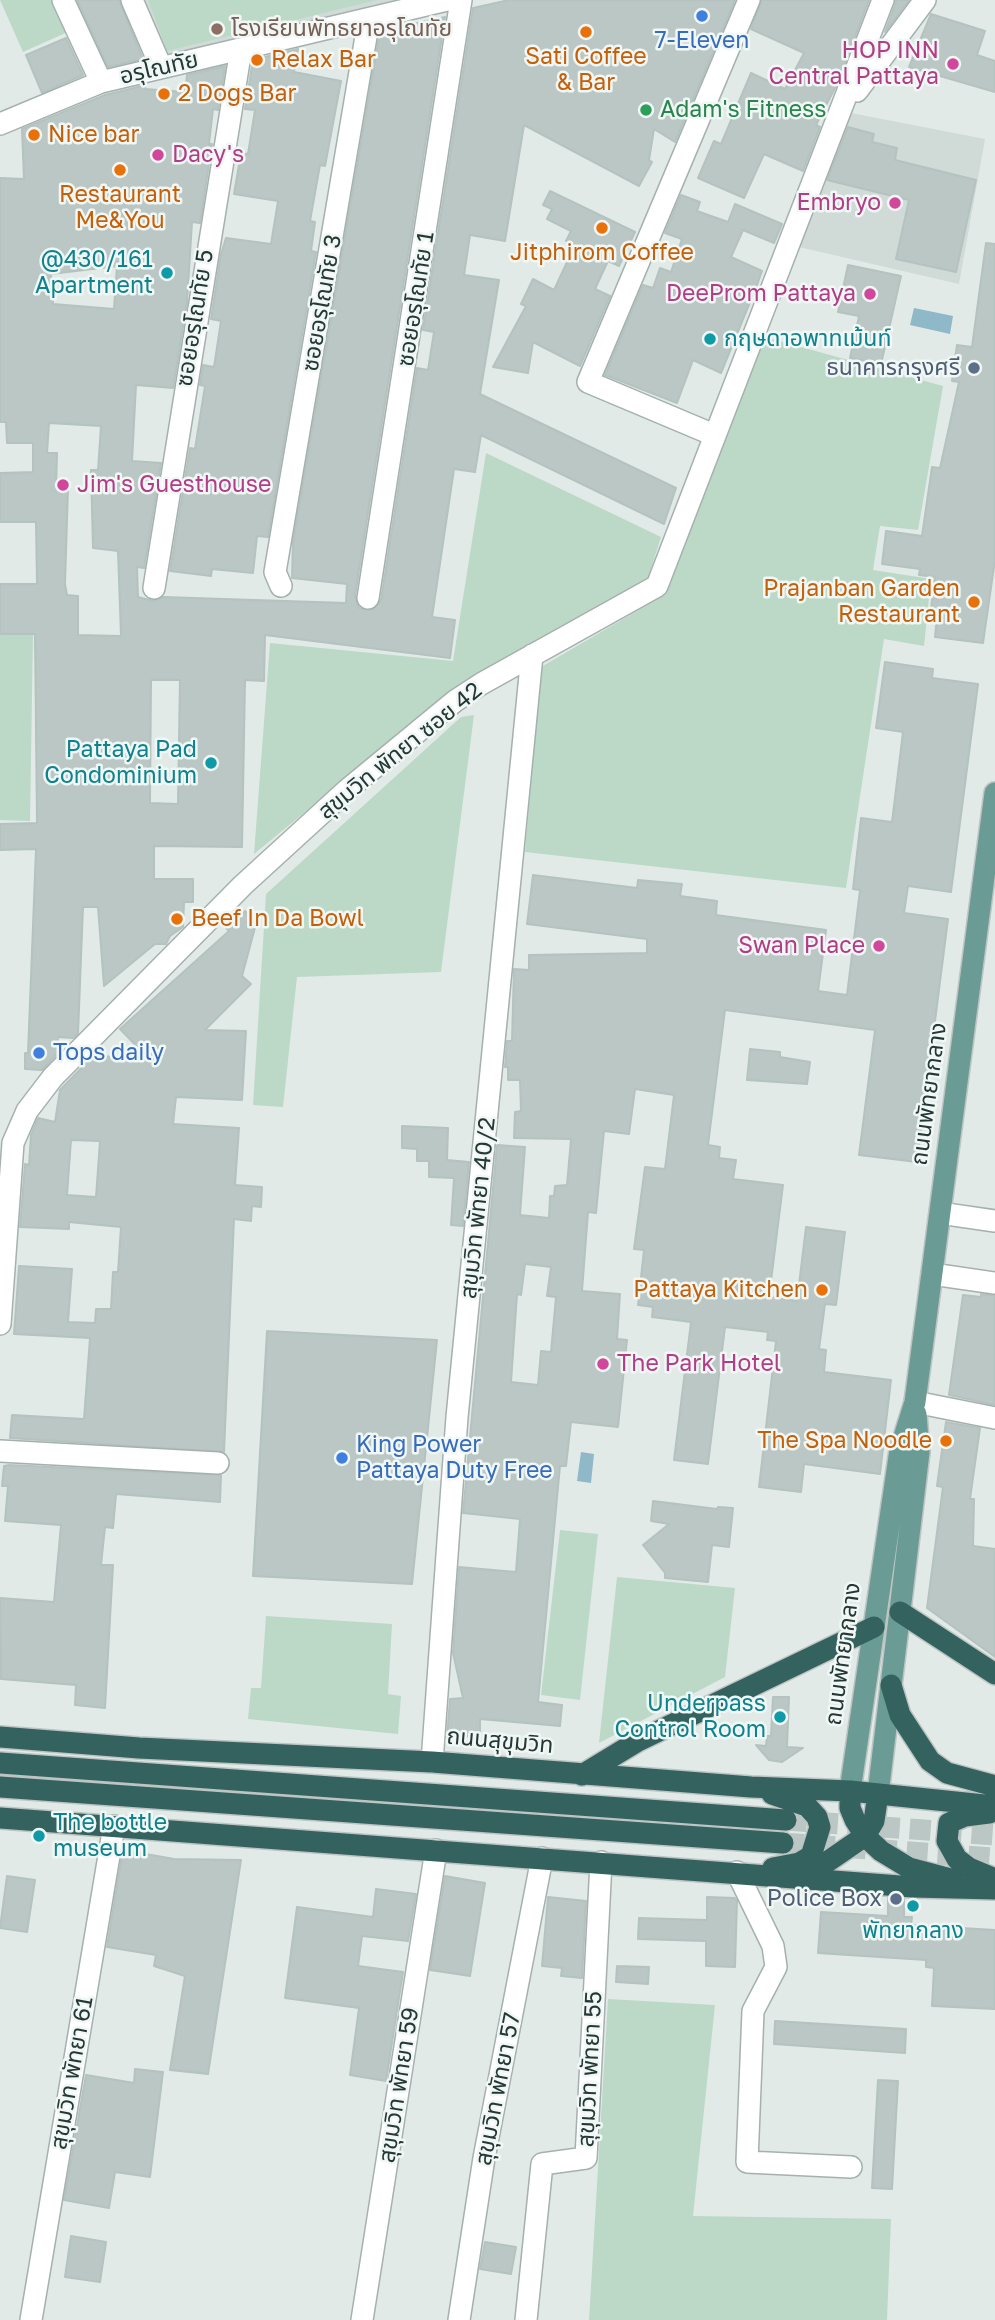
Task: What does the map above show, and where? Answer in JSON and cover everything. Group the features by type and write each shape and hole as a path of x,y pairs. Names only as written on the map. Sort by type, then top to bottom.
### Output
{"highway":[{"path":"900,1612 995,1674"},
{"path":"582,1775 638,1741 874,1627"},
{"path":"891,1685 900,1715 930,1761 947,1773 995,1786"},
{"name":"ถนนสุขุมวิท","path":"0,1737 139,1748 432,1762 751,1787 850,1791 995,1806"},
{"path":"0,1763 786,1820"},
{"path":"0,1787 783,1843"},
{"path":"742,1873 799,1863 811,1856 820,1826 817,1816 807,1806 751,1787"},
{"path":"850,1791 852,1815 865,1836 881,1851 909,1868 992,1886"},
{"path":"805,1877 865,1836 874,1821 878,1794"},
{"path":"992,1886 957,1859 947,1841 946,1832 949,1823 965,1816 995,1813"},
{"path":"0,1818 913,1887 992,1886"}],"main road":[{"name":"ถนนพัทยากลาง","path":"850,1791 900,1450 915,1402 940,1213 987,912 995,793"},
{"name":"ถนนพัทยากลาง","path":"878,1794 919,1452 915,1402"}],"street":[{"path":"63,0 101,82"},
{"path":"132,0 161,67"},
{"name":"อรุโณทัย","path":"0,124 101,82 447,0"},
{"name":"ซอยอรุโณทัย 1","path":"368,598 461,0"},
{"path":"714,435 588,382 749,0"},
{"path":"844,108 883,0"},
{"path":"844,108 925,0"},
{"name":"ซอยอรุโณทัย 3","path":"281,586 275,572 369,19"},
{"name":"ซอยอรุโณทัย 5","path":"153,588 241,49"},
{"name":"สุขุมวิท พัทยา ซอย 42","path":"0,1324 13,1143 32,1104 90,1039 243,885 347,790 455,701 657,586 844,108"},
{"name":"สุขุมวิท พัทยา 40/2","path":"432,1762 457,1418 532,655"},
{"path":"940,1213 995,1221"},
{"path":"932,1273 995,1283"},
{"path":"915,1402 995,1418"},
{"path":"0,1451 218,1463"},
{"name":"สุขุมวิท พัทยา 61","path":"31,2320 114,1826"},
{"name":"สุขุมวิท พัทยา 59","path":"362,2320 436,1850"},
{"name":"สุขุมวิท พัทยา 57","path":"459,2320 484,2158 541,1858"},
{"name":"สุขุมวิท พัทยา 55","path":"526,2320 542,2164 586,2158 601,1862"},
{"path":"742,1873 773,1946 776,1967 753,2011 747,2162 850,2167"}],"shaded area":[{"name":"โรงเรียนพัทธยาอรุโณทัย","path":"141,0 399,0 164,57"},
{"name":"Embryo","path":"851,113 985,139 959,284 799,247"}],"green space":[{"path":"0,0 54,0 70,31 23,52"},
{"name":"โรงเรียนพัทธยาอรุโณทัย","path":"148,0 377,0 167,51"},
{"path":"761,336 943,386 918,530 880,526 873,570 931,579 924,646 884,639 846,888 525,852 541,667 666,594"},
{"path":"486,453 661,537 648,578 467,679 254,854 270,643 453,661"},
{"path":"0,634 33,634 30,821 0,820"},
{"path":"474,715 441,972 297,977 283,1107 253,1105 266,894 461,717"},
{"path":"560,1530 598,1534 580,1700 541,1695"},
{"path":"617,1577 735,1588 725,1677 599,1743"},
{"path":"266,1616 392,1624 388,1694 401,1696 398,1734 248,1719 251,1688 261,1688"},
{"path":"608,1999 715,2005 693,2216 891,2219 887,2320 589,2320"}],"water":[{"path":"914,308 953,316 950,334 910,325"},
{"path":"581,1452 594,1454 591,1483 577,1481"}],"building":[{"path":"77,0 119,0 143,59 108,67"},
{"path":"509,0 735,0 675,142 654,129 649,160 652,162 639,186 524,125 505,241 470,235 464,275 499,280 480,394 676,488 664,524 481,435 475,472 454,469 432,617 455,620 450,658 265,635 264,681 245,680 242,847 154,846 154,879 193,879 193,902 184,902 183,927 170,936 166,944 155,944 104,986 98,907 83,907 78,1034 73,1038 58,1037 57,1054 42,1070 25,1069 25,1053 28,1053 36,849 0,850 0,824 37,823 35,634 0,634 0,584 37,584 36,522 0,522 0,473 33,472 33,443 7,443 6,422 0,422 0,178 24,179 22,129 105,95 146,85 145,89 185,92 187,75 225,66 218,110 213,109 209,144 212,144 200,223 192,222 187,302 173,388 136,385 132,461 161,463 144,568 137,567 138,597 153,601 163,597 346,603 347,584 292,578 293,542 380,31 445,17 355,596 359,608 372,610 381,600 417,368 428,370 434,332 423,330 473,8","holes":["117,266 114,309 53,304 51,274","49,423 101,426 98,470 91,470 93,548 118,551 121,636 78,635 78,596 67,595 65,584 68,488 56,489 57,453 47,453","151,680 180,680 178,804 150,803"]},
{"path":"762,0 869,0 836,86 816,125 820,127 803,171 764,154 744,198 698,178 714,141 721,144 751,73 785,89 804,53 751,29"},
{"path":"896,0 909,0 885,32 895,5"},
{"name":"HOP INN Central Pattaya","path":"931,14 985,31 977,55 995,61 995,92 909,67"},
{"path":"66,38 83,75 42,93 26,55"},
{"path":"298,49 294,72 341,81 325,166 320,165 310,221 315,222 311,251 316,252 268,537 257,536 253,573 212,569 211,576 170,571 190,448 195,449 205,386 200,385 203,365 214,367 221,321 211,319 221,254 226,238 271,244 278,201 234,194 241,153 248,154 255,110 245,109 253,60"},
{"path":"848,127 874,134 872,142 897,148 895,160 976,180 956,272 896,259 909,200 827,180"},
{"path":"550,191 635,232 619,266 608,261 595,289 610,296 580,366 533,342 528,373 493,367 526,306 521,304 533,279 554,290 575,245 566,241 571,231 547,219 552,209 543,205"},
{"path":"681,195 700,202 697,211 728,222 735,204 782,224 774,243 743,230 731,257 762,271 757,285 721,373 693,360 677,403 605,375 643,285 653,288 660,268 671,272 682,239 665,233"},
{"path":"986,243 995,244 995,560 983,643 935,637 937,616 930,616 935,577 919,575 920,569 882,564 886,531 922,536 932,467 940,468 959,382 952,381 957,345 972,347"},
{"name":"DeeProm Pattaya","path":"848,265 901,276 881,364 850,358 859,316 838,312"},
{"path":"885,662 933,669 932,678 978,684 951,892 908,886 904,913 948,919 917,1162 859,1155 875,1030 725,1010 708,1145 720,1147 719,1158 736,1160 733,1179 783,1185 769,1297 797,1301 806,1227 845,1232 836,1305 825,1304 819,1349 826,1350 824,1372 891,1380 880,1474 804,1464 801,1492 759,1487 776,1341 767,1340 768,1332 725,1327 708,1464 674,1460 691,1322 652,1317 653,1307 638,1305 644,1250 634,1249 645,1167 665,1169 674,1095 635,1089 629,1134 604,1131 596,1213 588,1212 582,1291 620,1294 617,1339 627,1340 618,1427 571,1422 566,1466 560,1466 538,1702 562,1705 560,1726 480,1719 480,1736 447,1737 450,1699 463,1698 453,1653 459,1567 516,1572 520,1519 463,1513 497,1145 525,1147 520,1215 549,1218 550,1196 554,1196 555,1186 567,1185 571,1139 514,1138 515,1112 521,1111 520,1080 508,1080 508,1067 505,1067 507,1041 512,1041 514,969 529,970 529,955 647,953 647,939 527,924 533,875 637,888 638,880 682,884 680,896 717,901 716,915 826,930 818,991 847,995 860,890 853,889 861,818 892,822 903,732 876,728","holes":["525,1264 551,1267 547,1296 556,1297 551,1352 541,1351 538,1385 511,1382 517,1294 521,1295"]},
{"path":"245,911 256,924 242,976 251,984 205,1030 246,1031 242,1100 176,1097 173,1124 239,1128 235,1185 262,1187 261,1207 252,1206 251,1221 234,1219 224,1452 10,1438 12,1415 84,1419 90,1338 14,1334 19,1266 72,1269 68,1322 95,1323 96,1309 111,1309 113,1272 118,1272 121,1227 69,1222 69,1229 20,1227 25,1164 29,1165 31,1135 38,1118 55,1122 60,1090 94,1055 151,1061 120,1029 229,931 226,928","holes":["71,1140 100,1141 96,1197 67,1195"]},
{"path":"750,1049 780,1052 780,1057 810,1062 807,1084 747,1080"},
{"path":"402,1126 448,1128 447,1160 469,1162 463,1226 451,1225 454,1178 429,1177 429,1161 417,1161 417,1149 402,1148"},
{"path":"981,1294 995,1296 995,1405 949,1395 963,1295 981,1297"},
{"name":"King Power Pattaya Duty Free","path":"267,1331 437,1340 412,1584 253,1576"},
{"path":"946,1422 980,1428 970,1499 974,1499 973,1546 995,1549 995,1657 927,1608 943,1487 937,1486"},
{"path":"4,1466 221,1475 220,1502 116,1494 113,1528 105,1527 101,1565 113,1565 105,1708 75,1705 76,1685 1,1679 0,1598 54,1602 61,1525 5,1521 8,1486 2,1486"},
{"path":"653,1501 717,1509 733,1508 729,1547 712,1545 708,1582 665,1578 665,1573 643,1545 669,1524 651,1521"},
{"name":"Underpass Control Room","path":"773,1697 789,1697 787,1747 803,1748 782,1762 769,1760 756,1745 766,1746 767,1736 771,1736"},
{"path":"123,1850 174,1859 241,1860 208,2074 170,2070 185,1976 154,1966 156,1955 107,1947"},
{"path":"7,1876 35,1880 27,1932 0,1928"},
{"path":"445,1876 485,1883 470,1976 430,1970"},
{"path":"376,1889 416,1894 408,1941 362,1936 358,1966 403,1972 386,2081 350,2075 359,2008 285,1998 297,1907 373,1917"},
{"path":"548,1897 586,1901 582,1978 561,1976 562,1968 542,1966"},
{"path":"707,1897 735,1898 737,1901 735,1967 706,1966 706,1941 638,1939 639,1918 707,1920"},
{"path":"888,1898 904,1899 904,1917 912,1917 911,1925 995,1930 995,2009 932,2006 934,1968 926,1967 926,1960 818,1953 821,1912 888,1916"},
{"path":"617,1966 649,1967 648,1984 616,1982"},
{"path":"775,2021 906,2029 905,2053 774,2044"},
{"path":"135,2069 163,2072 150,2177 115,2172 109,2208 64,2200 86,2075 134,2083"},
{"path":"878,2080 898,2081 892,2189 872,2188"},
{"path":"71,2236 106,2242 100,2282 65,2277"},
{"path":"485,2242 516,2247 511,2274 480,2269"}],"tunnel":[{"path":"786,1820 995,1835"},
{"path":"783,1843 995,1858"}],"place":[{"name":"7-Eleven","path":"702,16"},
{"name":"โรงเรียนพัทธยาอรุโณทัย","path":"217,29"},
{"name":"Sati Coffee & Bar","path":"586,32"},
{"name":"Relax Bar","path":"257,60"},
{"name":"HOP INN Central Pattaya","path":"953,64"},
{"name":"2 Dogs Bar","path":"164,94"},
{"name":"Adam's Fitness","path":"646,110"},
{"name":"Nice bar","path":"34,135"},
{"name":"Dacy's","path":"158,155"},
{"name":"Restaurant Me&You","path":"120,170"},
{"name":"Embryo","path":"895,203"},
{"name":"Jitphirom Coffee","path":"602,228"},
{"name":"@430/161 Apartment","path":"167,273"},
{"name":"DeeProm Pattaya","path":"870,294"},
{"name":"กฤษดาอพาทเม้นท์","path":"710,339"},
{"name":"ธนาคารกรุงศรี","path":"974,368"},
{"name":"Jim's Guesthouse","path":"63,485"},
{"name":"Prajanban Garden Restaurant","path":"974,602"},
{"name":"Pattaya Pad Condominium","path":"211,763"},
{"name":"Beef In Da Bowl","path":"177,919"},
{"name":"Swan Place","path":"879,946"},
{"name":"Tops daily","path":"39,1053"},
{"name":"Pattaya Kitchen","path":"822,1290"},
{"name":"The Park Hotel","path":"603,1364"},
{"name":"The Spa Noodle","path":"946,1441"},
{"name":"King Power Pattaya Duty Free","path":"342,1458"},
{"name":"Underpass Control Room","path":"780,1717"},
{"name":"The bottle museum","path":"39,1836"},
{"name":"Police Box","path":"896,1899"},
{"name":"พัทยากลาง","path":"913,1906"}]}
